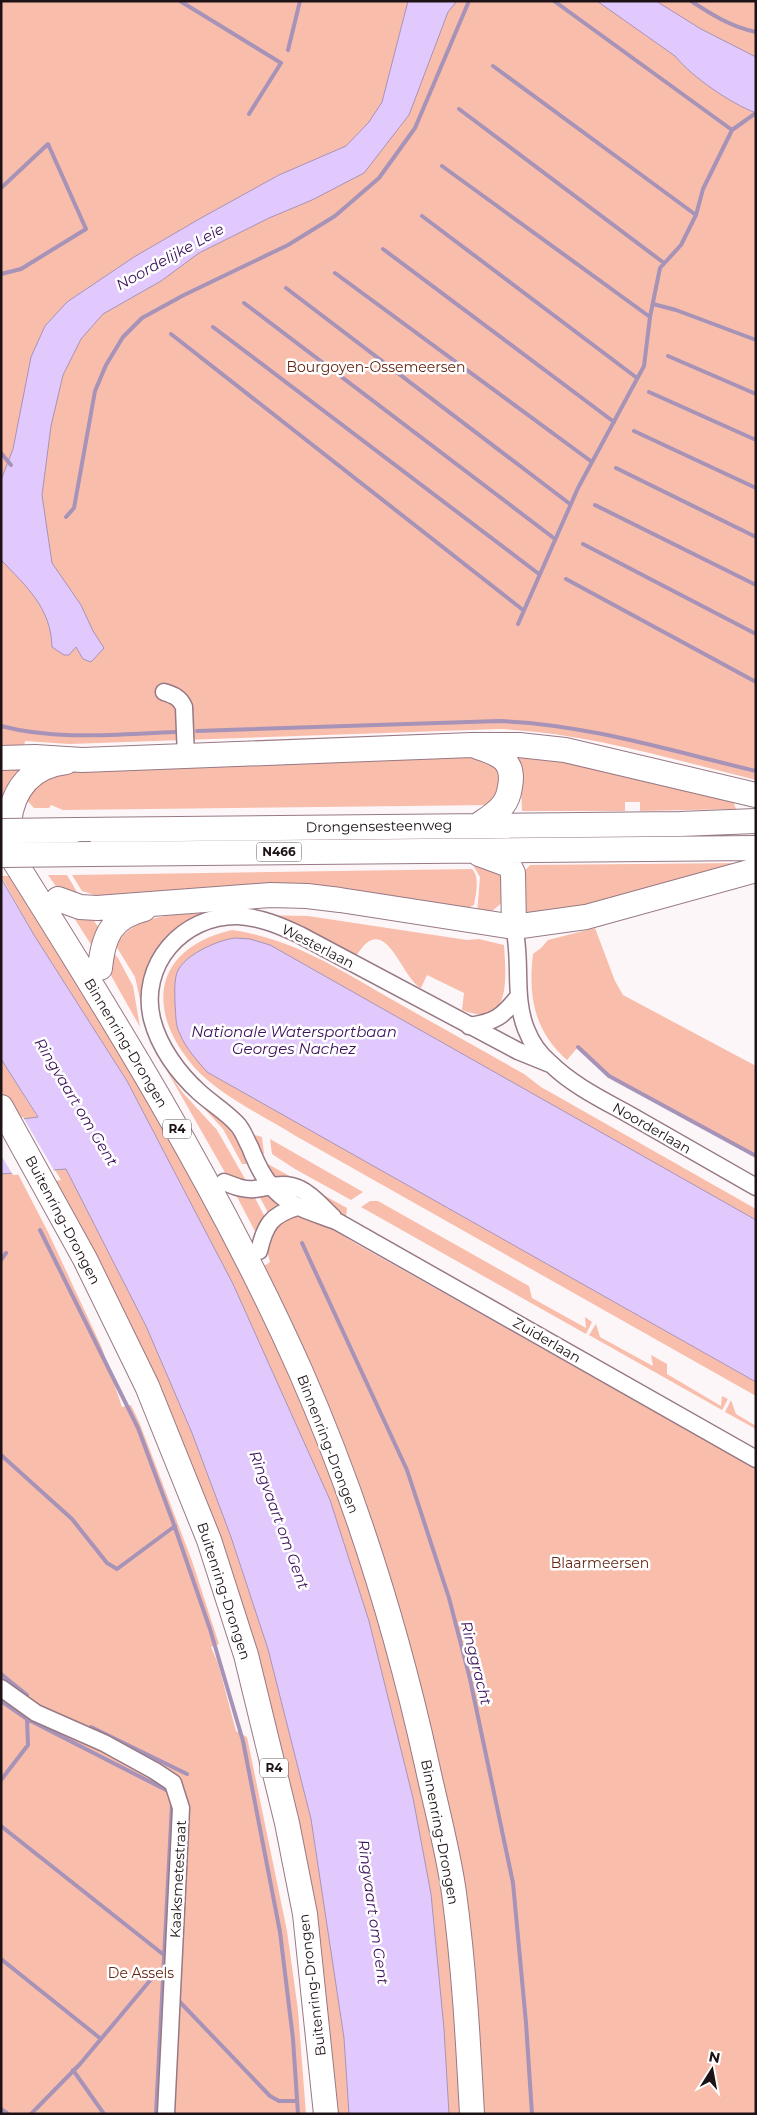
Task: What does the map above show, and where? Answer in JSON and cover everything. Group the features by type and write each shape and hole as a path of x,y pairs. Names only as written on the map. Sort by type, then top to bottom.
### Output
{"highway":[{"path":"472,745 495,752 509,767 511,776 504,804 492,816 478,825"},
{"path":"325,1432 330,1417 311,1362 260,1251 224,1182 58,899 3,826 13,800 24,782 55,763 186,748 519,745 565,750 756,795"},
{"path":"1,758 35,757 82,760"},
{"name":"Drongensesteenweg","path":"3,826 75,830 680,824 756,821"},
{"name":"Binnenring-Drongen","path":"3,826 224,1214 260,1285 300,1372 348,1492 389,1616 411,1694 454,1891 467,2028 472,2114"},
{"name":"Drongensesteenweg","path":"1,855 756,848"},
{"path":"468,850 509,865 513,875 514,928"},
{"path":"58,899 70,904 90,908 270,895 307,896 514,928 586,917 756,870"},
{"path":"100,968 105,940 119,920 139,911 172,903"},
{"name":"Buitenring-Drongen","path":"4,1112 86,1259 147,1386 209,1540 246,1655 285,1814 305,1914 326,2114"}],"street":[{"path":"164,692 176,696 182,701 185,718 186,748"},
{"name":"Westerlaan","path":"238,1124 188,1082 177,1068 165,1051 157,1033 150,1006 152,978 162,954 180,937 205,922 216,919 239,916 281,926 518,1051 550,1064"},
{"path":"514,928 518,942 518,997 520,1012 537,1050 550,1064"},
{"path":"467,1024 496,1020 505,1013 518,997"},
{"name":"Noorderlaan","path":"550,1064 608,1103 756,1187"},
{"name":"Zuiderlaan","path":"238,1124 262,1173 270,1185 297,1207 338,1222 756,1459"},
{"name":"Zuiderlaan","path":"224,1182 242,1189 270,1185 289,1185 299,1188 338,1222"},
{"path":"260,1251 264,1232 270,1222 277,1215 297,1207"},
{"name":"Kaaksmetestraat","path":"1,1688 36,1713 104,1743 173,1783 181,1808 166,2114"}],"green space":[{"name":"Bourgoyen-Ossemeersen","path":"1,1 756,1 756,780 597,741 532,731 499,729 69,744 25,741 23,754 1,754"},
{"path":"519,745 728,787 736,809 640,811 640,802 625,802 625,811 522,811"},
{"path":"471,752 492,759 503,776 493,805 63,810 51,805 49,808 34,808 21,794 57,771"},
{"path":"35,761 1,804 1,762"},
{"path":"738,863 600,905 518,916 519,877 530,865"},
{"path":"473,865 493,865 504,875 503,902 492,911 477,914 480,877"},
{"path":"472,869 477,881 476,891 474,905 468,908 98,896 82,891 72,875"},
{"path":"48,875 67,875 84,904 62,895"},
{"name":"Blaarmeersen","path":"1,876 17,876 103,1017 246,1277 270,1262 267,1251 274,1224 298,1213 325,1224 353,1242 756,1469 756,2114 449,2114 444,2029 431,1894 413,1798 369,1621 330,1500 233,1284 127,1081 34,935"},
{"path":"219,912 165,943 146,1027 135,977 116,946 124,934 148,920 176,915"},
{"path":"71,913 89,913 102,933 97,954"},
{"path":"261,915 308,916 467,940 479,939 504,945 505,985 503,997 498,1007 490,1013 478,1014 462,1010 464,993 427,975 421,988 413,981 384,942 375,939 366,944 355,958"},
{"path":"595,928 615,981 623,995 756,1066 756,1157 609,1076 578,1047 567,1060 547,1037 540,1025 533,998 533,954 548,940"},
{"path":"232,930 275,940 334,966 524,1074 541,1087 756,1209 756,1220 270,945 176,975 176,1020 179,1032 207,1072 756,1382 756,1396 294,1135 228,1096 204,1077 178,1045 168,1024 163,1003 165,984 173,966 186,951 206,939"},
{"path":"108,946 118,958 133,986 140,1027 109,972"},
{"path":"1,1059 38,1118 19,1120 1,1090"},
{"path":"166,1069 183,1093 217,1130 248,1184 227,1176"},
{"path":"203,1101 234,1127 251,1164 242,1164 223,1129 200,1104"},
{"path":"248,1133 262,1137 264,1153 262,1159"},
{"path":"270,1139 363,1192 351,1200 295,1169 272,1154"},
{"path":"266,1163 347,1208 346,1218 275,1179 262,1166"},
{"path":"66,1169 146,1326 192,1433 231,1537 268,1649 311,1819 344,2038 349,2114 336,2114 331,2039 314,1911 252,1641 54,1181 61,1180 55,1170"},
{"name":"De Assels","path":"17,1172 48,1232 102,1348 122,1407 131,1405 140,1424 192,1561 219,1644 211,1647 218,1663 236,1731 247,1737 287,1931 298,2010 306,2114 1,2114 1,1174"},
{"path":"269,1190 288,1205 270,1216 259,1196"},
{"path":"235,1193 253,1194 266,1219 258,1237"},
{"path":"370,1201 378,1201 529,1286 532,1298 586,1328 585,1317 592,1322 586,1334 361,1207"},
{"path":"596,1324 600,1337 653,1366 651,1355 667,1364 667,1374 721,1406 722,1396 728,1399 722,1410 589,1335"},
{"path":"731,1400 736,1414 756,1426 756,1429 725,1412"}],"water":[{"name":"Noordelijke Leie","path":"408,1 457,1 448,12 409,115 364,173 312,200 269,218 199,253 161,281 103,314 81,339 63,375 51,426 42,495 52,563 81,605 93,631 104,648 91,662 83,659 76,647 69,655 64,655 52,647 51,633 47,621 36,599 1,560 1,480 13,449 31,357 45,326 67,302 134,257 279,175 346,146 369,122 382,102"},
{"path":"597,1 656,1 701,29 756,57 756,113 712,89 675,56"},
{"name":"Ringvaart om Gent","path":"1,878 34,935 127,1081 233,1284 330,1500 369,1621 413,1798 431,1894 444,2029 449,2114 349,2114 344,2038 311,1819 268,1649 231,1537 192,1433 146,1326 66,1169 1,1174 1,1122 38,1117 1,1059"},
{"name":"Nationale Watersportbaan Georges Nachez","path":"235,938 250,939 270,945 756,1220 756,1382 207,1072 178,1031 175,1004 176,976 184,962 191,956 209,946"}],"pier":[{"path":"23,1117 55,1172 13,1175 1,1155 1,1119"}],"waterway":[{"path":"180,1 281,63 249,114"},
{"path":"288,50 300,1"},
{"path":"66,517 74,508 95,391 106,365 123,337 142,318 184,295 288,245 335,216 379,178 415,128 469,1"},
{"path":"554,1 732,130"},
{"path":"691,1 730,23 756,32"},
{"path":"493,66 696,215"},
{"path":"459,109 664,263"},
{"path":"518,624 578,488 644,366 650,317 660,268 681,245 696,215 703,189 732,130 756,113"},
{"path":"1,188 48,144 86,229 21,269 1,274"},
{"path":"442,166 650,317"},
{"path":"422,216 637,378"},
{"path":"383,249 614,422"},
{"path":"335,273 592,462"},
{"path":"286,288 570,504"},
{"path":"244,303 555,539"},
{"path":"653,304 676,310 756,340"},
{"path":"213,327 539,574"},
{"path":"171,334 523,610"},
{"path":"668,356 756,394"},
{"path":"649,392 756,440"},
{"path":"634,431 756,488"},
{"path":"1,453 11,465"},
{"path":"616,468 756,537"},
{"path":"595,505 756,585"},
{"path":"583,544 756,634"},
{"path":"566,579 756,682"},
{"path":"197,731 499,721 532,723 596,733 756,771"},
{"path":"1,726 44,734 66,735 176,732"},
{"path":"578,1047 609,1076 756,1156"},
{"path":"40,1230 138,1428 210,1629 243,1741 280,1932 293,2039 298,2114"},
{"name":"Ringgracht","path":"302,1243 407,1470 449,1598 470,1679 513,1883 532,2114"},
{"path":"1,1260 6,1253"},
{"path":"1,1455 72,1519 107,1563 117,1569 175,1526"},
{"path":"1,1674 27,1695"},
{"path":"1,1701 27,1719 170,1792"},
{"path":"1,1780 28,1745 27,1719"},
{"path":"91,1727 187,1774"},
{"path":"156,2114 172,1804"},
{"path":"1,1826 164,1955"},
{"path":"1,1959 101,2039"},
{"path":"31,2114 80,2064 158,1971"},
{"path":"177,1999 270,2096 279,2101 297,2101"},
{"path":"73,2070 104,2114"},
{"path":"1,2109 8,2114"}]}
